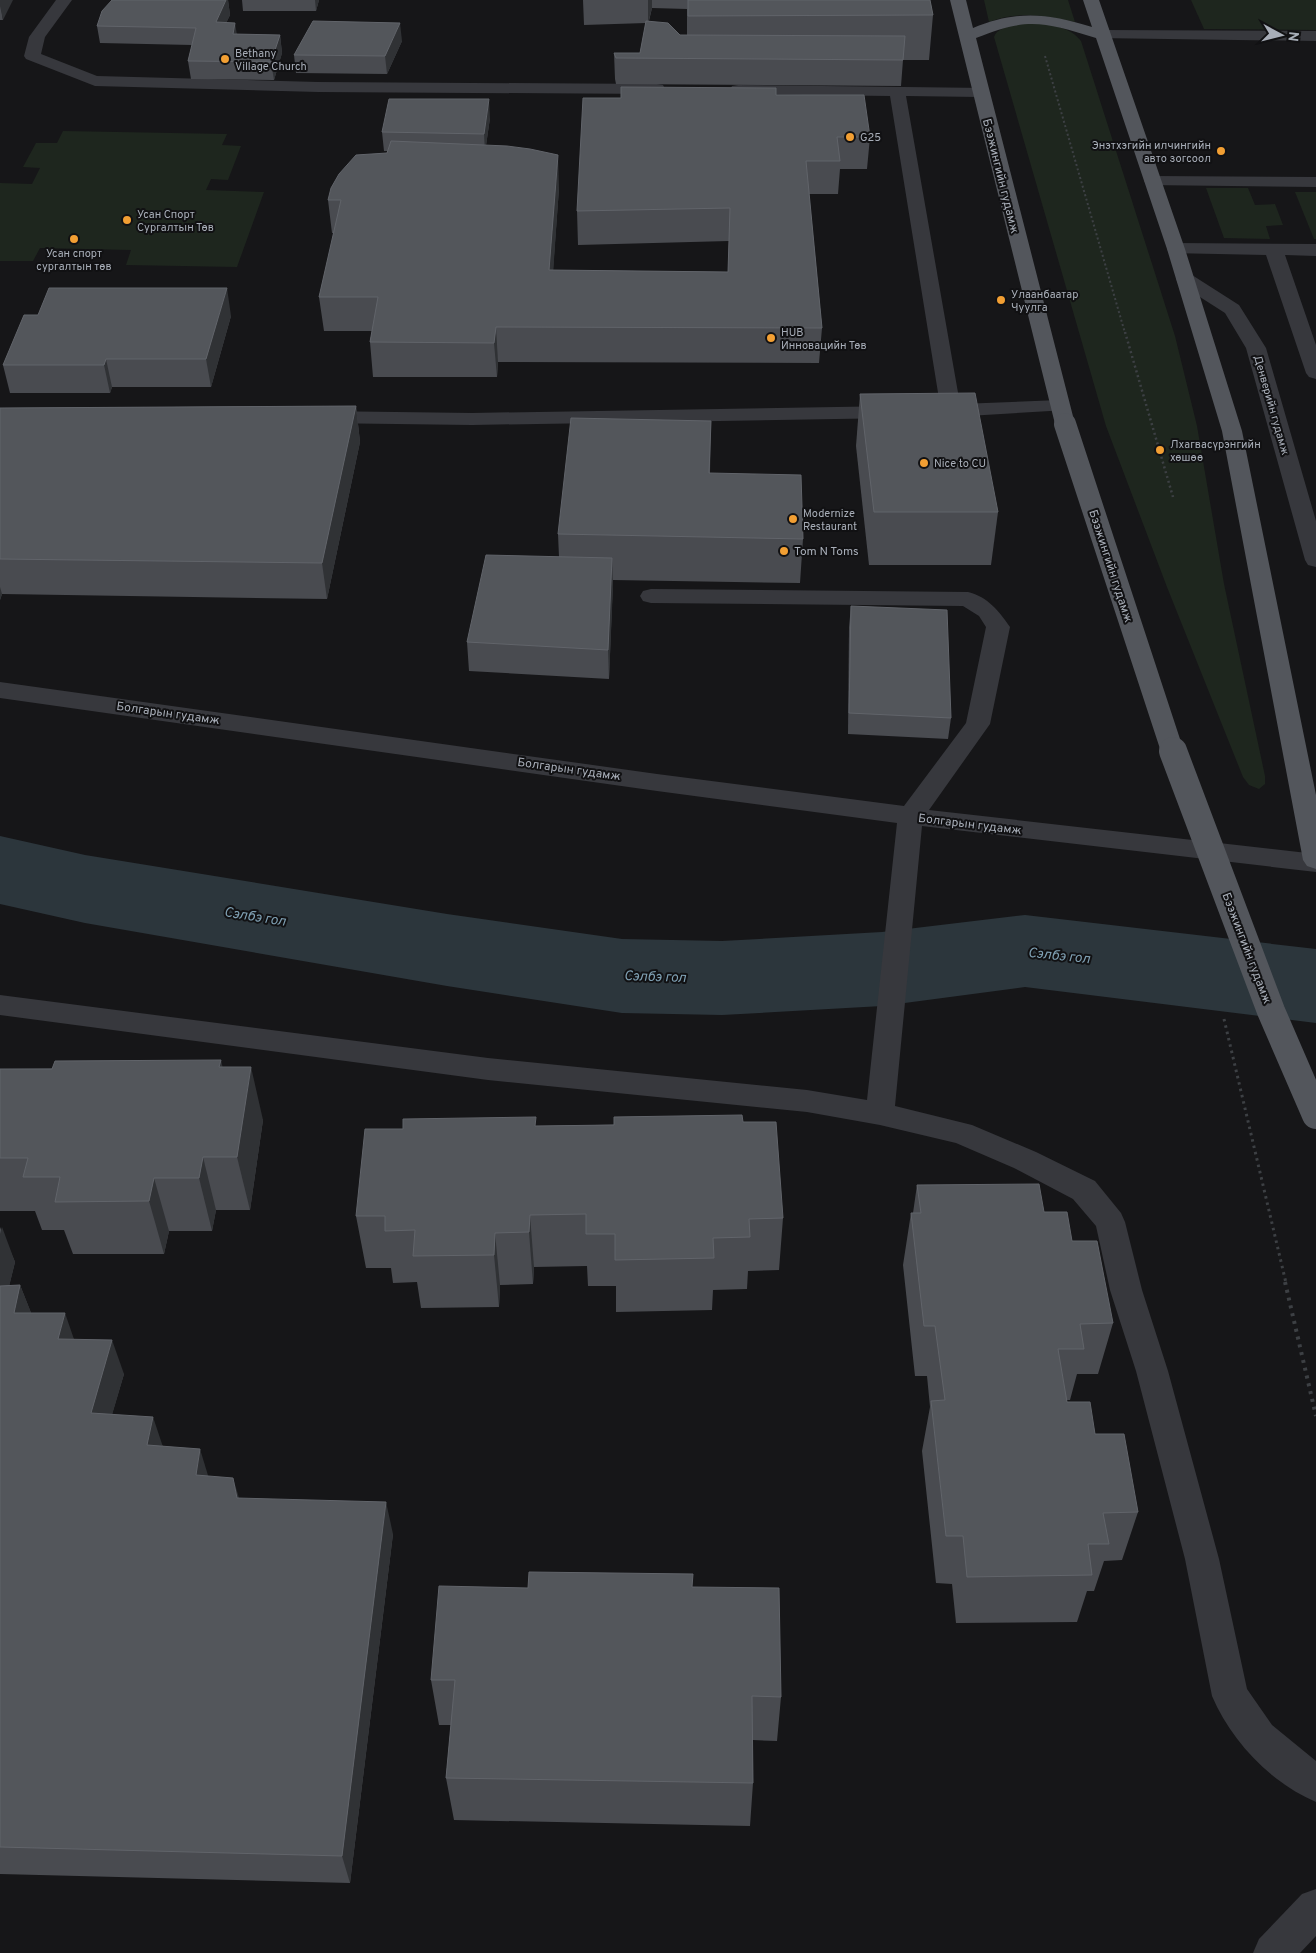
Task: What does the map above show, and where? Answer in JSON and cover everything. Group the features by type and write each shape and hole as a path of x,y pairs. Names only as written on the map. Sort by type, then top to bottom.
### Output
{"main road":[{"name":"Бээжингийн гудамж","path":"958,0 1062,415 1174,755 1271,1011 1316,1115"},
{"path":"1091,0 1176,249 1232,430 1316,861"},
{"path":"967,36 1007,21 1034,19 1065,24 1103,35"}],"street":[{"path":"64,0 37,37 32,56 95,81 318,87 677,90"},
{"path":"1103,35 1316,36"},
{"path":"727,90 980,92"},
{"path":"897,91 951,411"},
{"path":"1153,182 1316,182"},
{"path":"1176,249 1316,250"},
{"path":"1273,249 1316,373"},
{"name":"Денверийн гудамж","path":"1185,279 1232,309 1256,348 1316,560"},
{"path":"296,417 472,419 916,411 1062,415"},
{"path":"651,596 968,599 987,611 998,627 978,724 910,817 880,1114"},
{"name":"Болгарын гудамж","path":"0,690 910,817 1139,845 1316,861"},
{"path":"0,1005 488,1069 807,1101 880,1114 962,1133 1025,1160 1084,1190 1110,1222 1126,1290 1152,1371 1202,1559 1230,1696 1259,1738 1296,1770 1316,1782"},
{"path":"1273,1953 1316,1908"}],"path":[{"path":"1034,19 1173,497"},
{"path":"1222,1015 1233,1052 1316,1416"}],"shaded area":[{"path":"984,0 1068,0 1075,22 1021,15 989,22"},
{"path":"1191,0 1316,0 1316,30 1204,29"},
{"path":"1043,23 1073,33 1081,41 1175,336 1197,426 1224,584 1265,776 1265,784 1259,789 1249,785 1243,777 1167,587 1106,426 994,37 997,32 1008,27"},
{"name":"Усан Спорт Сургалтын Төв","path":"63,131 227,134 222,145 241,146 228,180 211,179 206,190 264,192 237,267 126,265 131,250 40,248 33,261 0,261 0,183 32,184 40,168 23,167 36,143 57,143"},
{"path":"1206,188 1248,188 1255,205 1275,204 1283,225 1266,226 1270,239 1224,238"},
{"path":"1295,192 1316,192 1316,239 1314,239"}],"building":[{"path":"112,0 226,0 216,22 235,23 233,34 280,35 271,62 188,61 196,28 97,26 102,11"},
{"path":"688,0 930,0 933,15 688,16"},
{"path":"313,21 400,23 385,56 294,55"},
{"path":"646,21 668,23 680,35 905,36 903,60 616,58 614,53 640,53"},
{"path":"621,87 776,88 776,95 864,95 870,137 837,137 840,161 806,161 822,328 496,327 494,343 370,342 378,297 319,297 341,200 328,200 331,188 339,174 356,155 387,153 391,141 507,146 558,155 549,270 728,272 730,208 577,211 583,98 621,98"},
{"path":"389,99 489,99 484,134 382,132"},
{"path":"49,288 227,288 206,359 106,359 104,365 3,365 24,315 38,315"},
{"path":"975,393 998,512 874,512 860,394"},
{"path":"356,406 322,563 0,559 0,408"},
{"path":"571,418 711,421 709,473 801,475 803,539 558,534"},
{"path":"486,555 612,558 608,650 467,642"},
{"path":"851,606 947,610 951,718 849,713"},
{"path":"221,1060 219,1067 251,1067 237,1157 203,1157 199,1178 154,1178 149,1201 55,1202 60,1177 23,1177 28,1158 0,1158 0,1069 52,1069 55,1061"},
{"path":"742,1115 743,1122 776,1122 783,1218 749,1219 750,1237 713,1238 714,1258 615,1260 615,1234 586,1234 586,1214 530,1215 529,1232 495,1233 494,1255 413,1256 415,1230 385,1231 385,1216 356,1216 365,1129 403,1129 403,1119 536,1117 535,1126 614,1125 614,1117"},
{"path":"1039,1184 1044,1212 1067,1212 1072,1241 1097,1241 1113,1323 1080,1324 1084,1349 1058,1349 1067,1402 1090,1402 1095,1434 1124,1434 1138,1512 1103,1513 1109,1544 1088,1544 1092,1575 967,1577 963,1536 946,1536 931,1401 945,1400 935,1326 924,1326 911,1213 921,1213 917,1185"},
{"path":"20,1285 14,1313 65,1313 58,1339 112,1340 91,1413 153,1417 147,1445 200,1449 196,1475 233,1478 237,1498 386,1502 342,1856 0,1847 0,1286"},
{"path":"529,1572 693,1574 692,1587 779,1588 781,1697 752,1696 753,1783 446,1778 455,1680 431,1680 439,1586 528,1588"}],"waterway":[{"name":"Сэлбэ гол","path":"0,870 85,889 447,950 622,976 722,978 882,969 1025,951 1316,986"}],"place":[{"name":"Bethany Village Church","path":"225,59"},
{"name":"G25","path":"850,137"},
{"name":"Энэтхэгийн илчингийн авто зогсоол","path":"1221,151"},
{"name":"Усан Спорт Сургалтын Төв","path":"127,220"},
{"name":"Усан спорт сургалтын төв","path":"74,239"},
{"name":"Улаанбаатар Чуулга","path":"1001,300"},
{"name":"HUB Инновацийн Төв","path":"771,338"},
{"name":"Лхагвасүрэнгийн хөшөө","path":"1160,450"},
{"name":"Nice to CU","path":"924,463"},
{"name":"Modernize Restaurant","path":"793,519"},
{"name":"Tom N Toms","path":"784,551"}]}
